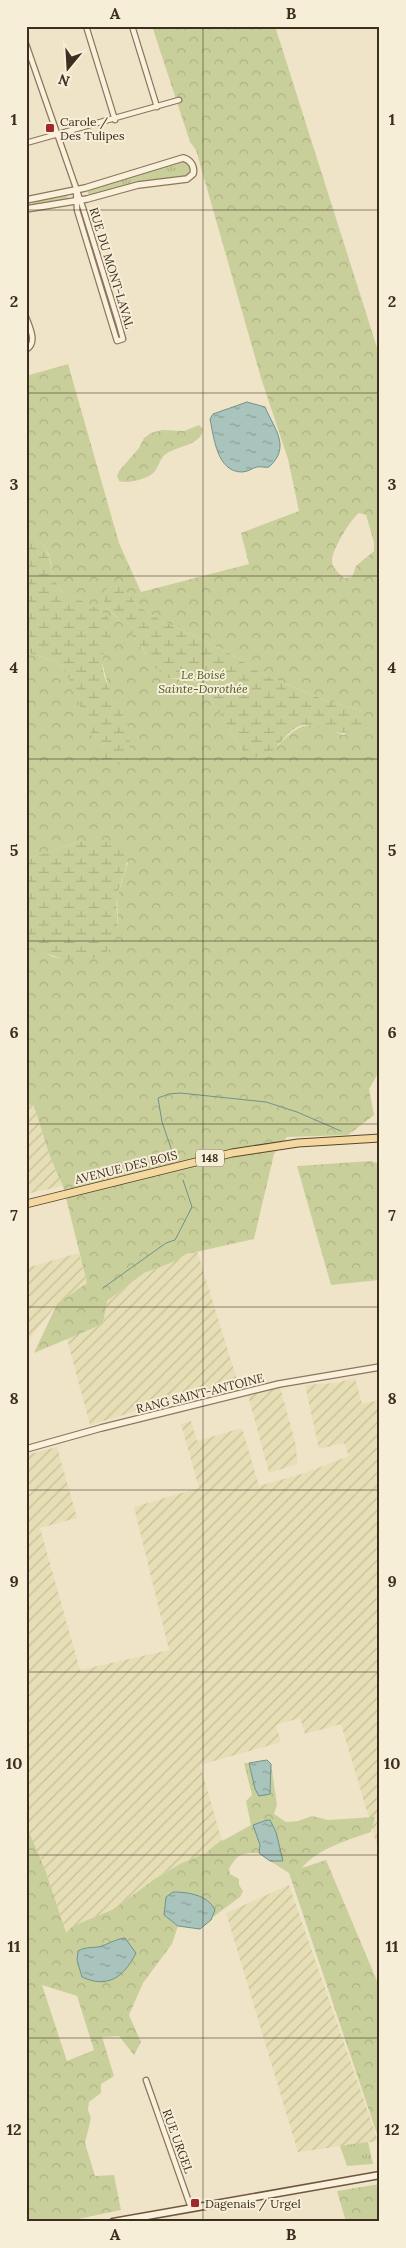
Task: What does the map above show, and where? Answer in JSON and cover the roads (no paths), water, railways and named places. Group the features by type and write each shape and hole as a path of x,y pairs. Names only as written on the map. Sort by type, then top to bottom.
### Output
{"main road":[{"name":"AVENUE DES BOIS","path":"26,1204 232,1153 298,1143 380,1138"},
{"path":"113,2222 380,2175"}],"street":[{"path":"86,26 115,120"},
{"path":"132,26 157,107"},
{"path":"26,44 78,200"},
{"path":"26,143 115,120 179,100"},
{"path":"26,200 76,190 183,158 190,161 194,168 193,174 187,179 138,185 78,200 26,209"},
{"name":"RUE DU MONT-LAVAL","path":"78,200 123,339 117,341 77,210 78,200"},
{"path":"26,317 33,341 31,347 26,350"},
{"name":"RANG SAINT-ANTOINE","path":"26,1448 279,1384 380,1367"},
{"name":"RUE URGEL","path":"146,2080 192,2208"}],"water":[{"path":"247,402 265,407 279,438 279,452 276,460 269,467 257,467 242,472 234,471 227,466 218,453 210,419 213,414"},
{"path":"267,1760 271,1764 270,1794 259,1796 255,1789 249,1763"},
{"path":"270,1820 276,1832 283,1861 270,1861 259,1853 260,1845 253,1825"},
{"path":"173,1892 197,1895 208,1901 215,1910 211,1920 200,1929 178,1926 164,1915 166,1897"},
{"path":"125,1938 136,1953 126,1969 107,1981 100,1982 82,1977 77,1960 78,1951"}],"waterway":[{"path":"174,1157 162,1122 158,1098 169,1094 180,1093 266,1102 297,1112 341,1131"},
{"path":"103,1288 166,1243 175,1240 192,1207 183,1180"}],"place":[{"name":"Carole / Des Tulipes","path":"50,128"},
{"name":"Dagenais / Urgel","path":"195,2203"}],"park label":[{"name":"Le Boisé Sainte-Dorothée","path":"203,681"}]}
